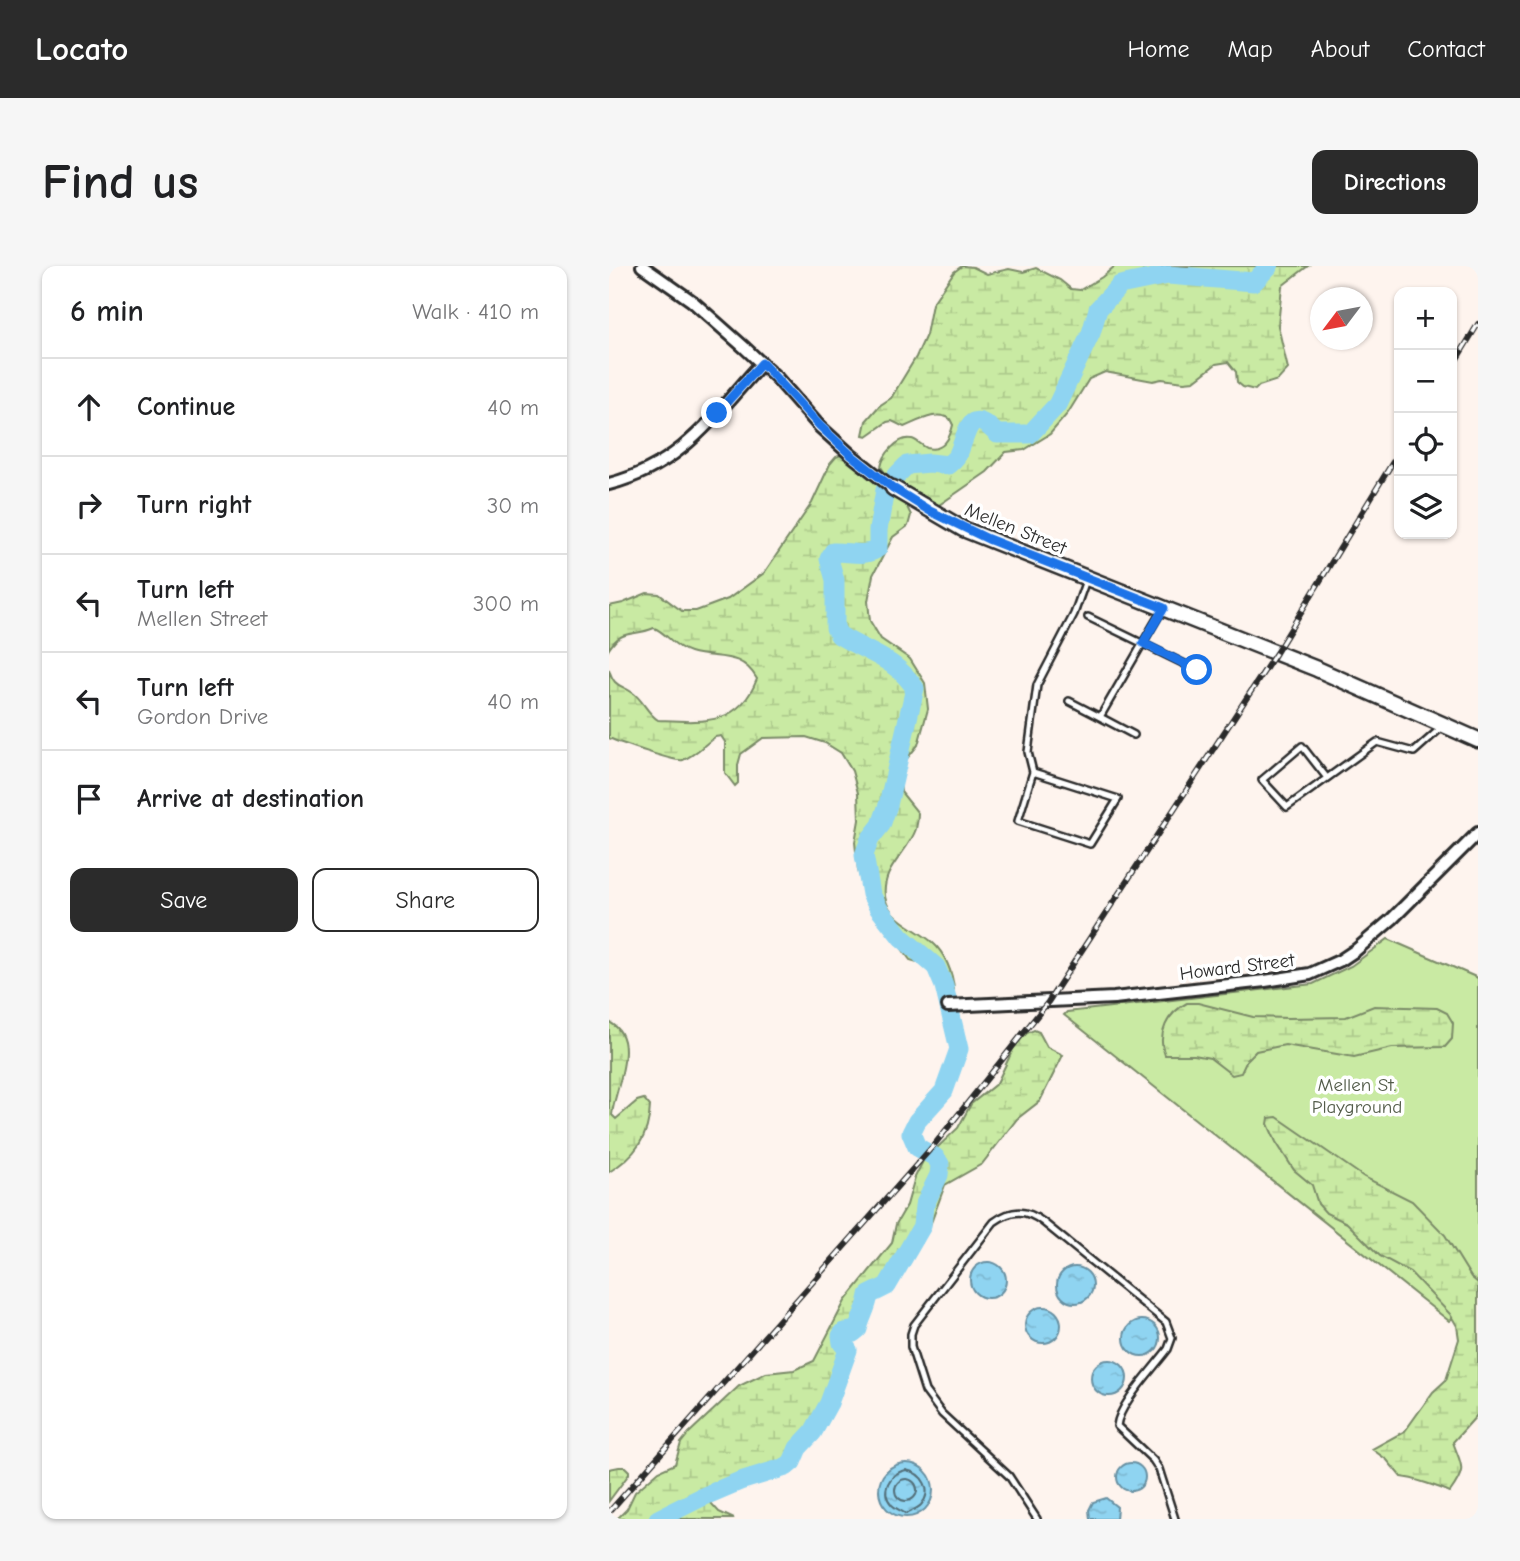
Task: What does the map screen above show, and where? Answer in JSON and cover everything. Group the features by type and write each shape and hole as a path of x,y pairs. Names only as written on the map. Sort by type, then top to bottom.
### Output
{"street":[{"name":"Mellen Street","path":"642,266 692,301 762,363 820,426 889,485 963,529 1317,669 1478,740"},
{"path":"609,484 664,462 694,439 762,363"},
{"name":"Howard Street","path":"948,1006 1114,998 1310,974 1342,960 1356,950 1392,919 1478,834"}],"lane":[{"path":"1033,772 1118,799 1090,844 1018,821 1033,772 1028,752 1037,685 1074,614 1087,577"},
{"path":"1100,716 1164,608"},
{"path":"1088,617 1197,670"},
{"path":"1069,701 1134,735"},
{"path":"1327,778 1302,746 1262,780 1287,807 1377,742 1414,751 1444,724"},
{"path":"1037,1519 1009,1476 941,1414 925,1391 911,1347 911,1334 915,1325 995,1222 1004,1215 1026,1212 1043,1222 1117,1280 1159,1315 1170,1329 1172,1338 1168,1349 1125,1406 1118,1417 1118,1426 1159,1469 1175,1519"}],"green space":[{"path":"962,266 973,267 987,274 1009,269 1023,272 1036,268 1071,289 1080,290 1115,266 1308,266 1282,286 1278,326 1288,369 1278,380 1255,390 1243,387 1237,382 1236,372 1228,362 1216,364 1194,381 1184,382 1162,379 1153,381 1105,372 1089,379 1068,413 1050,434 1024,450 1006,452 987,472 939,505 933,505 898,482 890,480 881,467 888,452 902,440 912,439 933,449 941,446 952,430 950,419 933,416 904,427 892,421 867,436 863,435 866,421 879,406 891,398 916,357 926,335 932,304 954,272"},
{"path":"841,455 880,480 886,492 906,505 911,515 908,526 893,537 873,575 868,601 870,621 881,639 910,659 925,683 928,709 918,745 905,761 900,779 901,792 918,813 916,827 913,837 890,872 885,897 888,906 900,920 932,942 941,952 950,970 954,990 948,995 943,993 924,964 910,960 866,899 858,870 855,842 859,820 858,793 852,771 841,753 825,743 806,737 763,738 741,754 738,783 735,786 725,773 725,742 721,736 715,737 683,760 635,748 609,738 609,669 616,683 636,696 658,720 703,721 729,714 749,695 757,679 751,670 736,660 684,650 654,628 619,638 609,649 609,606 647,593 659,594 682,611 696,611 728,599 764,573 812,503 830,464"},
{"name":"Mellen St. Playground","path":"1388,939 1478,978 1478,1298 1449,1321 1064,1015 1067,1012 1313,984 1351,966"},
{"path":"1187,1003 1198,1003 1253,1017 1288,1018 1346,1017 1374,1006 1437,1008 1447,1013 1453,1023 1452,1039 1445,1047 1392,1048 1354,1057 1285,1045 1256,1051 1247,1060 1241,1073 1232,1075 1210,1058 1165,1055 1162,1039 1165,1025 1174,1012"},
{"path":"609,1022 619,1030 624,1040 625,1052 612,1115 616,1119 637,1101 644,1099 650,1106 647,1128 639,1145 609,1172"},
{"path":"1034,1030 1039,1032 1047,1047 1063,1055 1040,1101 1017,1119 982,1164 945,1185 928,1231 863,1306 832,1388 797,1452 784,1465 731,1486 710,1502 719,1512 734,1519 617,1519 627,1509 635,1492 659,1471 675,1464 681,1443 689,1433 739,1386 766,1373 794,1370 814,1361 845,1301 892,1243 896,1224 907,1205 923,1161 958,1128 971,1104 997,1083 1015,1045"},
{"path":"1277,1117 1364,1177 1412,1201 1445,1235 1471,1277 1478,1283 1478,1414 1453,1442 1461,1472 1450,1492 1401,1477 1387,1460 1372,1449 1405,1431 1433,1392 1446,1380 1459,1339 1457,1326 1450,1314 1410,1272 1380,1256 1347,1223 1326,1213 1318,1204 1312,1185 1294,1170 1276,1142 1268,1124 1269,1118"},
{"path":"625,1467 629,1474 609,1501 609,1469"}],"water":[{"path":"988,1262 1001,1267 1006,1280 1001,1293 988,1298 975,1293 970,1280 975,1267"},
{"path":"1075,1267 1088,1272 1093,1285 1088,1298 1075,1303 1062,1298 1057,1285 1062,1272"},
{"path":"1043,1307 1056,1312 1061,1325 1056,1338 1043,1343 1030,1338 1025,1325 1030,1312"},
{"path":"1142,1320 1155,1325 1160,1338 1155,1351 1142,1356 1129,1351 1124,1338 1129,1325"},
{"path":"1109,1360 1122,1365 1127,1378 1122,1391 1109,1396 1096,1391 1091,1378 1096,1365"},
{"path":"906,1463 925,1471 933,1490 925,1509 906,1517 887,1509 879,1490 887,1471"},
{"path":"1131,1463 1141,1467 1145,1477 1141,1487 1131,1491 1121,1487 1117,1477 1121,1467"},
{"path":"1106,1498 1117,1507 1116,1519 1090,1519 1089,1510 1093,1502"}],"waterway":[{"path":"658,1519 700,1498 740,1481 786,1467 792,1462 798,1448 813,1432 829,1403 848,1350 842,1343 841,1336 844,1332 853,1333 858,1329 869,1295 887,1286 922,1226 924,1206 939,1175 940,1164 935,1157 917,1147 911,1133 917,1121 944,1091 959,1049 944,986 936,967 901,937 879,909 871,894 864,855 870,839 881,825 888,805 915,688 890,663 839,635 835,628 835,580 829,559 833,552 868,553 878,548 878,530 885,490 907,465 948,465 957,456 968,429 975,421 988,426 997,434 1030,434 1057,405 1091,333 1098,309 1120,285 1168,275 1254,282 1269,266"}],"railway":[{"path":"1457,359 1478,324"},
{"path":"609,1512 934,1145 1048,1002 1276,653 1394,460"}],"route":[{"path":"717,413 762,363 820,426 851,455 893,488 930,511 963,529 1164,608 1143,643 1197,670"}]}
